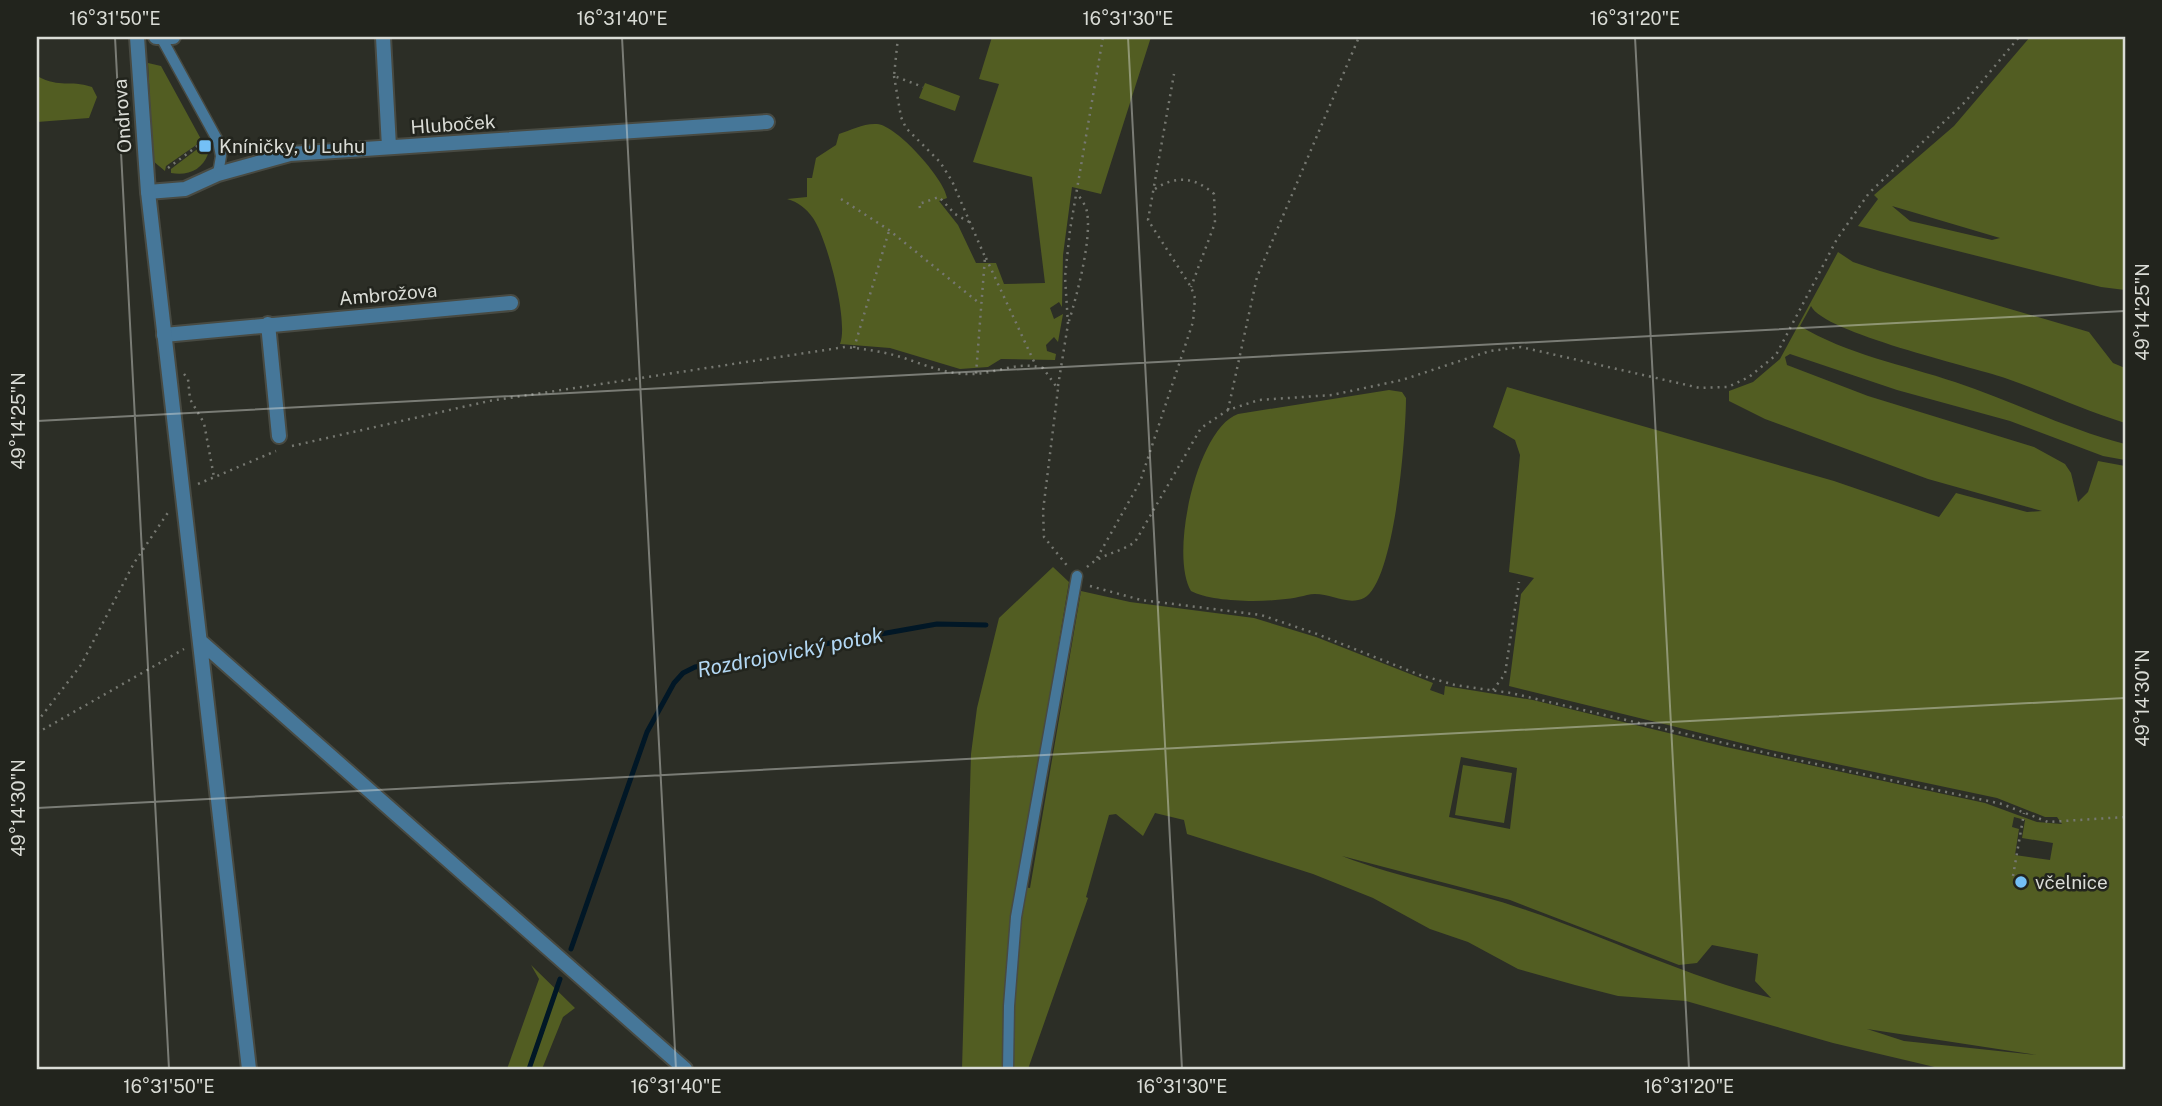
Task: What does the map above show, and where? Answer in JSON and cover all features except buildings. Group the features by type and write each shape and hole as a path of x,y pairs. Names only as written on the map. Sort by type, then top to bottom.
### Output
{"street":[{"name":"Ondrova","path":"137,37 148,192 248,1069"},
{"path":"383,37 389,147"},
{"name":"Hluboček","path":"148,192 185,189 218,174 290,154 767,122"},
{"name":"Ambrožova","path":"164,335 511,303"},
{"path":"268,324 283,444"},
{"path":"200,641 685,1069"}],"lane":[{"path":"164,38 218,141 221,156 218,174"},
{"path":"1008,1069 1009,1006 1016,917 1077,576"}],"path":[{"path":"898,37 894,76 901,117 906,128 940,162 952,181 1036,366 1052,377 1058,389"},
{"path":"1068,324 1065,277 1075,191 1103,37"},
{"path":"1228,410 1257,277 1360,37"},
{"path":"1097,558 1118,554 1135,542 1152,518 1201,428 1228,410 1259,400 1355,390 1402,380 1490,351 1521,347 1700,388 1728,387 1749,377 1776,355 1837,239 1869,194 1965,102 2019,37"},
{"path":"1077,576 1097,558 1140,482 1193,323 1195,298 1191,287 1155,235 1148,220 1174,74"},
{"path":"894,76 923,87"},
{"path":"167,168 204,142"},
{"path":"1155,189 1169,179 1185,179 1202,184 1214,194 1215,223 1191,287"},
{"path":"1075,191 1087,210 1087,228 1078,293 1068,324 1058,389 1043,511 1044,537 1077,576 1099,591 1261,615 1420,675 1455,685 1493,690 2002,804 2048,822 2125,817"},
{"path":"920,208 919,204 939,197 955,214 971,223"},
{"path":"841,200 890,230 979,303"},
{"path":"853,348 890,230"},
{"path":"976,374 979,303 985,257"},
{"path":"214,477 283,444 489,401 853,348 873,350 938,370 976,374 1010,365 1036,366"},
{"path":"37,722 81,665 135,564 182,491"},
{"path":"1493,690 1505,674 1520,582"},
{"path":"37,733 200,641"},
{"path":"2013,876 2024,813"}],"green space":[{"path":"992,37 1151,37 1101,194 1072,187 1063,255 1062,307 1059,302 1050,308 1054,319 1063,314 1058,342 1054,337 1046,345 1047,351 1056,354 1055,360 1001,359 988,367 960,369 890,348 840,344 842,318 839,300 819,228 805,208 787,199 807,197 807,178 812,178 816,158 836,145 839,134 862,126 877,124 896,133 929,166 947,198 939,201 958,225 976,263 996,263 1004,284 1045,283 1032,177 973,162 999,84 979,79"},
{"path":"2030,37 2125,37 2125,290 2101,287 1858,226 1878,199 1874,195 1954,126","holes":["1892,206 2000,238 1992,240 1910,221"]},
{"path":"148,63 161,66 202,141 166,166 165,171 153,161"},
{"path":"37,76 53,82 92,87 97,97 89,118 37,122"},
{"path":"925,83 960,96 955,111 919,98"},
{"path":"204,144 208,154 198,168 189,173 171,173 171,169"},
{"path":"1838,252 1853,262 1880,271 2089,332 2113,363 2125,368 2125,423 2005,378 1900,348 1842,327 1822,316 1811,306 1800,326 1856,352 1955,382 2082,431 2125,444 2125,460 2103,456 2010,421 1897,390 1790,354 1785,357 1787,365 1868,396 2034,447 2065,464 2071,473 2078,502 2088,492 2098,461 2125,466 2125,1069 1943,1069 1833,1043 1686,1001 1618,996 1575,985 1518,969 1468,942 1430,929 1373,898 1313,874 1187,834 1184,820 1155,813 1143,836 1116,814 1109,815 1086,897 1088,898 1028,1069 962,1069 971,754 977,708 999,618 1053,567 1069,582 1018,886 1030,888 1081,591 1130,602 1254,618 1316,637 1433,683 1430,690 1444,695 1445,686 1533,700 1726,747 1985,803 2037,822 2062,824 2057,817 2045,817 1997,798 1766,749 1509,686 1521,594 1534,578 1509,572 1520,455 1515,440 1493,427 1507,387 1834,481 1939,517 1956,493 2027,512 2042,511 1928,479 1765,419 1729,401 1729,391 1753,382 1780,359","holes":["1461,757 1517,768 1510,829 1449,817","2014,817 2025,820 2022,838 2053,843 2050,860 2015,855 2019,829 2012,827","1342,856 1510,900 1679,965 1697,963 1712,945 1758,954 1755,981 1771,998 1709,979 1526,910","1867,1029 2037,1055 1904,1041"]},
{"path":"1389,390 1402,392 1406,398 1401,473 1384,565 1375,586 1364,598 1350,601 1314,594 1281,600 1248,601 1216,598 1191,591 1185,574 1185,523 1199,467 1223,424 1238,414"},
{"path":"1463,765 1512,773 1504,823 1455,815"},
{"path":"531,965 575,1008 563,1017 542,1069 507,1069 539,979"}],"waterway":[{"name":"Rozdrojovický potok","path":"571,949 647,732 674,683 683,673 695,667 937,624 986,625"},
{"name":"Rozdrojovický potok","path":"529,1069 560,979"}],"place":[{"name":"Kníničky, U Luhu","path":"205,146"},
{"name":"včelnice","path":"2021,882"}]}
